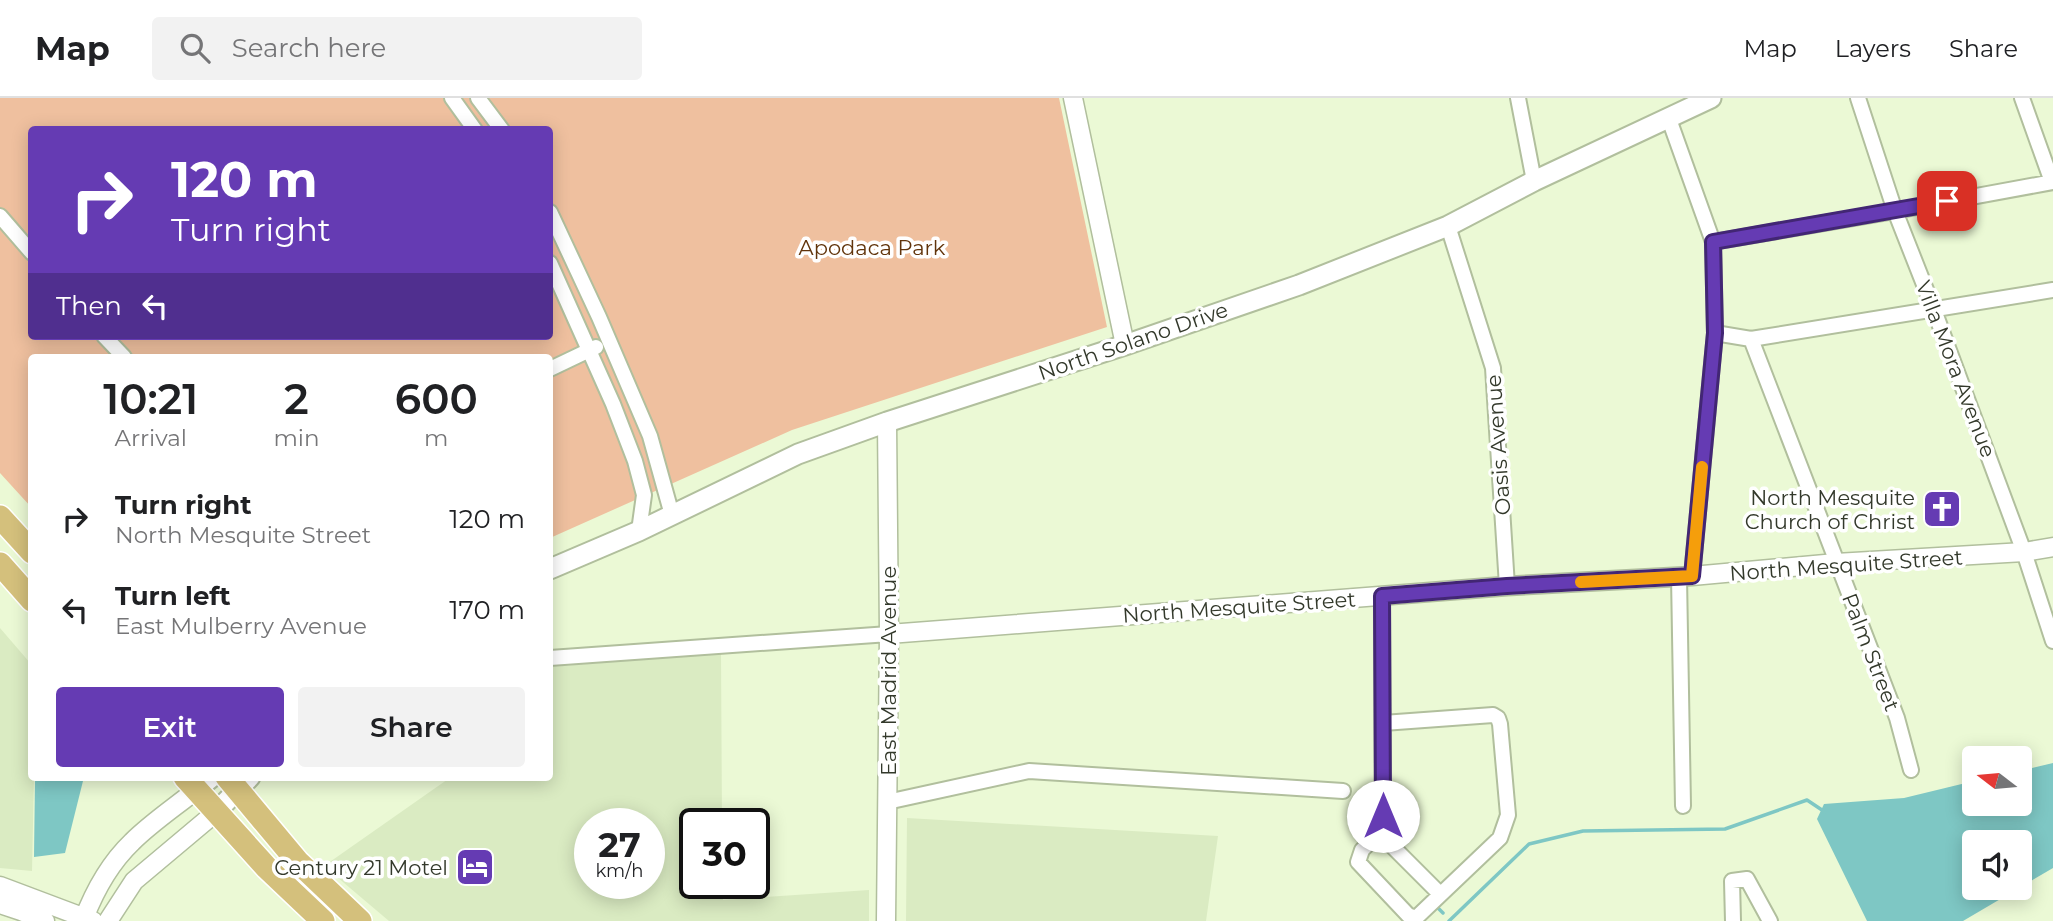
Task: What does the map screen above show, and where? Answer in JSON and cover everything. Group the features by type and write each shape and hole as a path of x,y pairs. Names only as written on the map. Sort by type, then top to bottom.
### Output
{"main road":[{"name":"North Solano Drive","path":"553,568 639,531 798,454 1299,285 1448,226 1534,181 1711,98"},
{"path":"0,517 28,548"},
{"path":"0,564 28,596"},
{"path":"198,781 215,813 296,898 323,921"},
{"path":"215,813 238,781 298,862 360,921"}],"street":[{"path":"452,98 472,126"},
{"path":"478,98 499,126"},
{"path":"1073,98 1125,345"},
{"path":"1518,98 1534,181"},
{"name":"Villa Mora Avenue","path":"1858,98 1895,211 2024,552 2053,641"},
{"path":"1713,242 2052,182 2022,98"},
{"path":"1669,119 1713,242 1715,333 1686,577 1684,806"},
{"path":"0,217 28,248"},
{"path":"553,219 650,436 672,515"},
{"name":"Oasis Avenue","path":"1448,226 1493,368 1507,586"},
{"path":"553,271 590,351 635,461 644,495 639,531"},
{"path":"1715,333 1751,340 2053,290"},
{"path":"108,340 121,354"},
{"path":"553,368 608,340"},
{"name":"Palm Street","path":"1751,340 1896,718 1911,770"},
{"name":"East Madrid Avenue","path":"886,921 889,634 887,422"},
{"name":"North Mesquite Street","path":"553,658 1507,586 1686,577 1836,563 2024,552 2053,547"},
{"path":"1382,596 1382,723 1383,816 1379,833 1362,850 1358,862 1408,915 1413,917 1418,916 1500,838 1508,815 1499,718 1486,715 1382,723"},
{"path":"887,802 1029,771 1343,791"},
{"path":"0,886 87,920 110,868 131,842 198,781"},
{"path":"108,921 134,881 215,813"},
{"path":"1379,833 1440,894"},
{"path":"1733,921 1732,881 1746,879 1770,921"},
{"path":"0,904 45,921"}],"shaded area":[{"path":"0,628 28,661 28,781 34,781 32,871 0,868"},
{"path":"721,653 722,808 679,808 679,899 770,899 770,897 869,890 869,921 389,921 324,866 445,781 553,781 553,667"},
{"path":"907,818 1218,836 1206,921 906,921"}],"green space":[{"name":"Apodaca Park","path":"0,98 1059,98 1107,327 792,430 553,537 553,354 28,354 28,504 0,473"}],"water":[{"path":"2053,763 2053,868 2032,880 2032,830 1962,830 1962,900 1999,900 1963,921 1867,921 1817,819 1824,804 1904,798 1962,784 1962,816 2032,816 2032,768"},
{"path":"35,781 83,781 65,853 34,857"}],"waterway":[{"path":"1449,921 1529,844 1583,831 1725,829 1807,800 1825,812"},
{"path":"1435,905 1443,913"}],"slow traffic":[{"path":"1581,582 1692,576 1702,467"}],"place":[{"name":"North Mesquite Church of Christ","path":"1942,509"},
{"name":"Century 21 Motel","path":"475,867"}],"route":[{"path":"1383,816 1382,596 1692,576 1715,333 1713,242 1947,201"}]}
